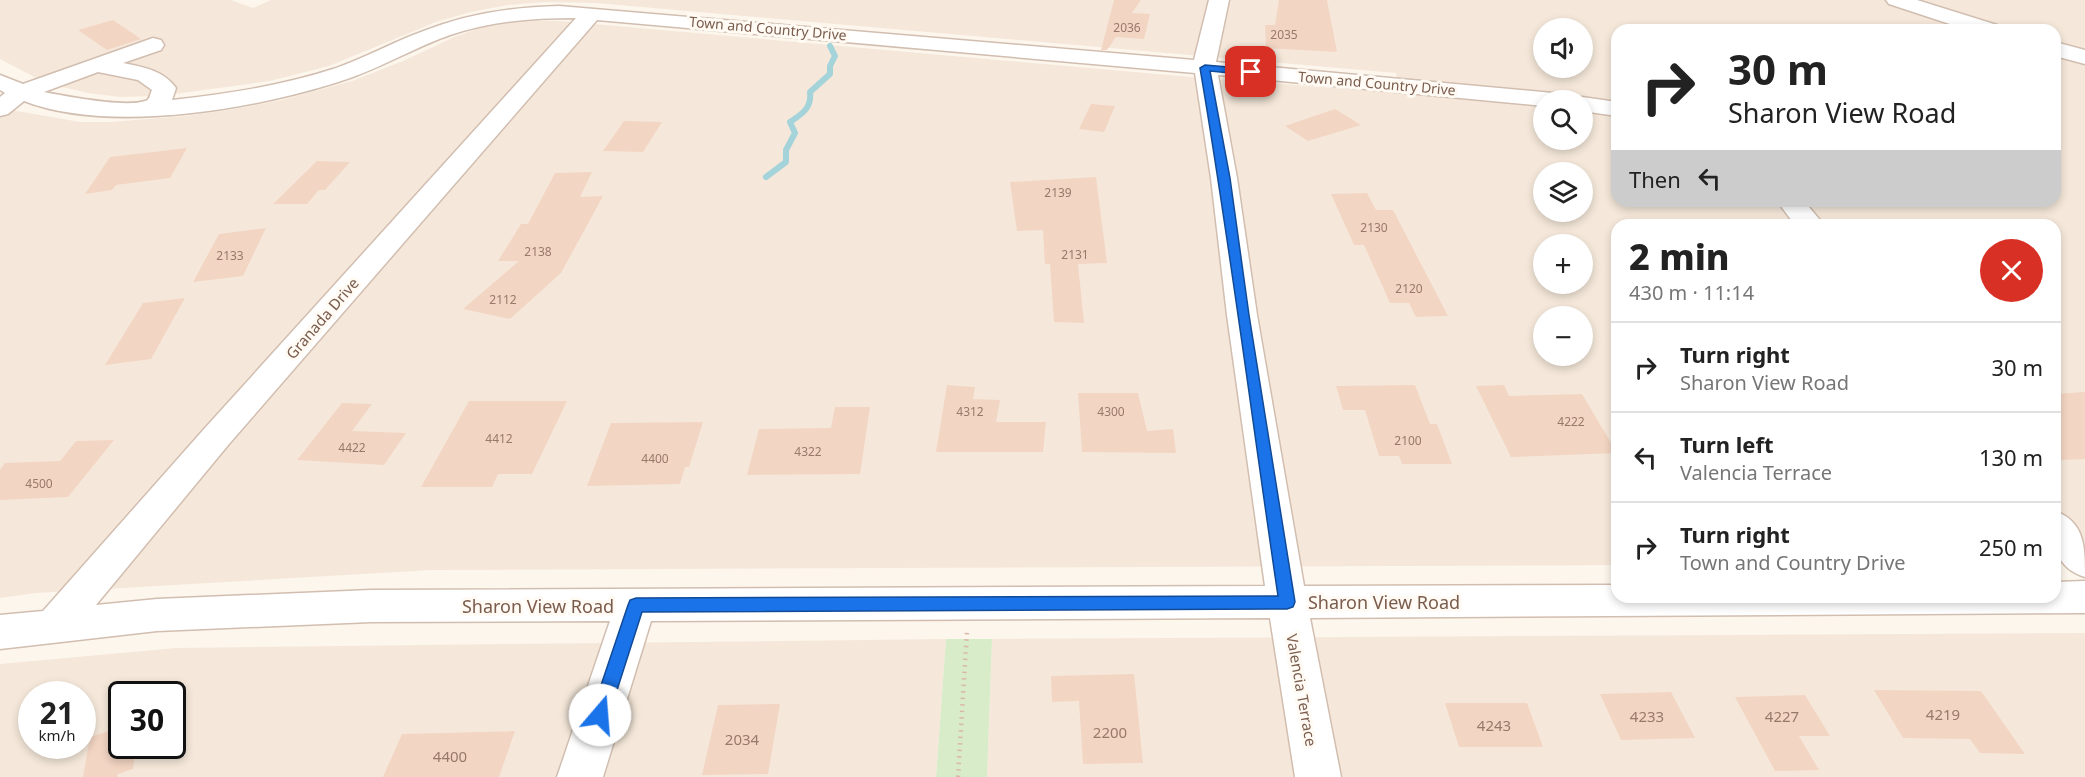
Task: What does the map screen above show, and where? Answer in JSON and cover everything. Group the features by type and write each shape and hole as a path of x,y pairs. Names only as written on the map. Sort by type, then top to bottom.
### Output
{"street":[{"name":"Valencia Terrace","path":"1219,0 1205,54 1205,68 1224,178 1242,315 1287,602 1318,777"},
{"path":"1896,0 1970,24"},
{"name":"Town and Country Drive","path":"9,88 50,102 82,108 125,110 238,98 326,78 356,68 441,32 489,17 530,12 592,13 1533,98"},
{"name":"Granada Drive","path":"55,625 217,436 592,13"},
{"path":"0,109 9,88 93,65 153,45"},
{"path":"2061,51 2085,57"},
{"path":"93,65 144,74 164,88 160,101 151,108"},
{"path":"1593,106 1611,108"},
{"path":"1795,207 1805,219"},
{"path":"2061,532 2085,562"},
{"name":"Sharon View Road","path":"2061,598 2085,597"},
{"name":"Sharon View Road","path":"0,632 55,625 223,611 371,606 1611,601"},
{"path":"580,777 636,605"}],"path":[{"path":"958,777 969,604"}],"shaded area":[{"path":"0,0 231,0 253,8 271,0 2085,0 2085,556 2061,560 2061,219 1611,219 1611,565 432,570 36,593 0,598 0,108 80,122 185,116 235,109 282,100 352,81 403,61 454,37 480,28 521,21 560,21 1398,93 1396,73 596,3 544,2 508,5 436,22 329,66 270,81 160,96 120,97 88,93 46,83 0,59"},
{"path":"2085,633 2085,777 987,777 992,639"},
{"path":"946,639 936,777 0,777 0,664 176,648"}],"green space":[{"path":"946,639 992,639 987,777 936,777"}],"building":[{"path":"1114,0 1141,0 1132,13 1150,14 1144,39 1116,37 1107,50 1101,50"},
{"path":"1279,0 1327,0 1337,52 1266,48 1265,25 1275,25"},
{"path":"113,20 141,39 107,50 78,30"},
{"path":"1091,104 1115,106 1104,132 1079,129"},
{"path":"1335,109 1361,125 1308,141 1285,126"},
{"path":"624,121 662,122 643,152 603,151"},
{"path":"187,148 170,178 116,185 112,190 85,194 110,157"},
{"path":"317,161 350,162 325,190 319,190 307,204 273,204"},
{"path":"592,172 580,197 603,196 561,273 510,319 463,309 519,261 498,261 521,224 528,224 555,173"},
{"path":"1096,177 1107,263 1078,264 1084,323 1054,322 1050,264 1045,264 1043,230 1017,231 1010,182"},
{"path":"1367,193 1376,210 1393,210 1448,316 1416,317 1409,303 1390,303 1364,245 1354,245 1331,194"},
{"path":"266,228 243,276 193,282 219,234"},
{"path":"185,298 151,359 105,365 143,303"},
{"path":"947,385 975,387 973,399 1000,400 996,422 1046,422 1043,452 936,452"},
{"path":"1415,385 1430,424 1437,424 1452,464 1402,464 1399,456 1379,456 1365,410 1343,410 1336,386"},
{"path":"1504,385 1509,396 1582,394 1611,443 1611,453 1511,457 1476,386"},
{"path":"2085,392 2085,459 2061,460 2061,394"},
{"path":"1078,393 1138,393 1147,431 1173,429 1176,453 1082,452"},
{"path":"469,401 567,401 532,474 498,474 492,487 421,487"},
{"path":"342,403 372,404 352,431 406,433 384,465 297,460"},
{"path":"835,407 870,407 860,474 747,475 759,429 831,428"},
{"path":"703,422 689,467 685,467 680,484 587,486 611,423"},
{"path":"114,440 68,497 0,500 0,470 5,463 60,461 76,441"},
{"path":"1134,674 1143,763 1083,764 1079,701 1052,702 1051,676"},
{"path":"1874,690 1981,691 2025,754 1980,753 1970,739 1903,738"},
{"path":"1671,692 1695,738 1621,740 1600,694"},
{"path":"1805,695 1830,736 1799,736 1819,770 1775,771 1735,697"},
{"path":"1445,703 1527,703 1543,747 1459,747"},
{"path":"780,704 768,774 702,775 718,705"},
{"path":"108,731 108,759 134,759 133,769 118,774 117,777 83,777 86,759 96,759 96,735"},
{"path":"515,731 499,777 383,777 402,734"}],"waterway":[{"path":"766,177 786,162 786,150 795,133 790,122 805,110 808,106 810,92 830,74 830,66 835,56 830,46"}],"route":[{"path":"600,715 636,605 1287,602 1254,379 1242,315 1224,178 1205,68 1251,72"}]}
